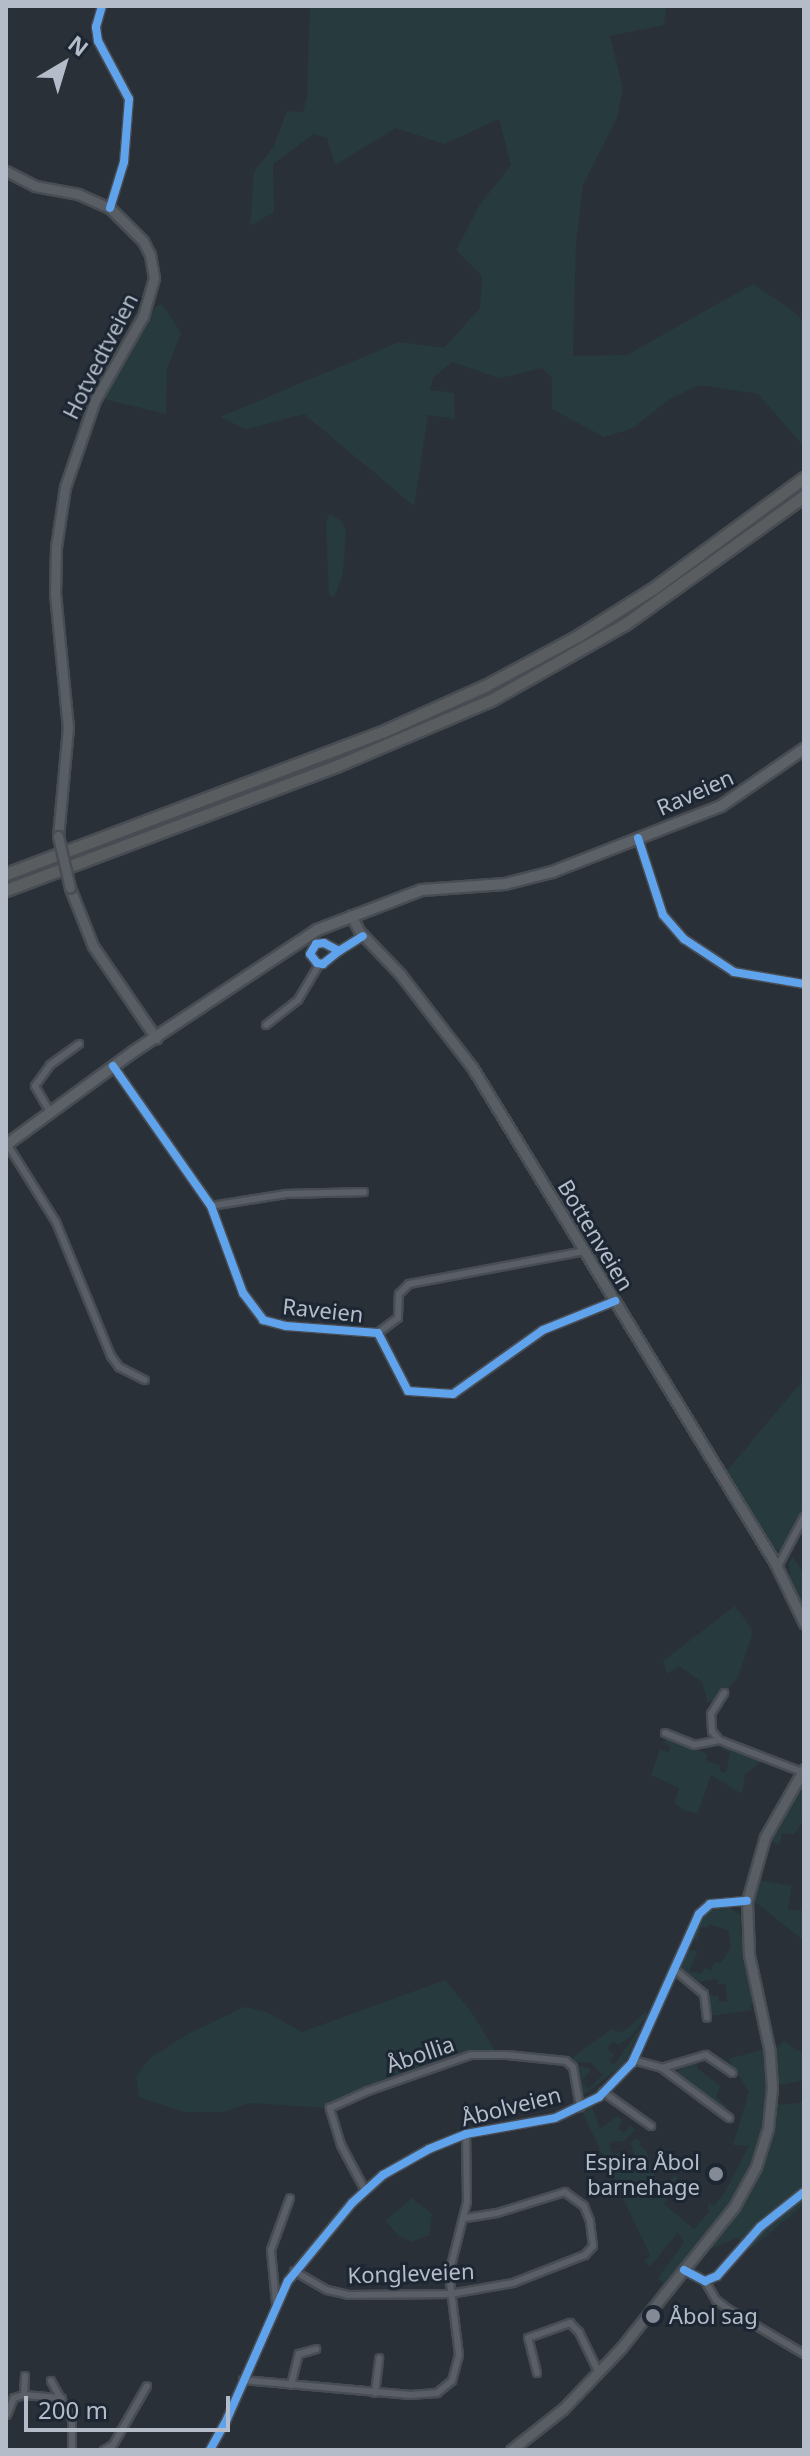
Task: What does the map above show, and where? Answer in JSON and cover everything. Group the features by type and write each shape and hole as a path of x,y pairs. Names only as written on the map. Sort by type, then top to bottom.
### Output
{"highway":[{"path":"6,874 369,737 485,686 569,641 654,588 804,478"},
{"path":"6,890 336,766 491,700 638,616 804,496"}],"main road":[{"name":"Hotvedtveien","path":"6,171 24,183 87,197 110,208 143,241 150,255 154,278 143,316 90,411 65,487 56,547 55,593 68,727 58,836 70,888 98,955 156,1038"},
{"name":"Raveien","path":"6,1145 113,1066 285,948 351,915 422,890 526,880 721,806 804,749"},
{"name":"Bottenveien","path":"351,915 363,936 400,974 460,1049 777,1568 804,1623"},
{"path":"511,2450 554,2417 599,2373 743,2193 768,2128 770,2061 749,1955 746,1904 765,1837 803,1771"}],"street":[{"path":"102,6 96,27 98,41 129,99 124,162 110,208"},
{"name":"Raveien","path":"638,838 663,915 684,939 734,972 804,984"},
{"path":"266,1025 298,1000 320,963 363,936"},
{"path":"320,963 310,954 316,944 324,943 339,951"},
{"path":"50,1112 35,1086 50,1065 79,1044"},
{"name":"Raveien","path":"113,1066 211,1206 243,1293 263,1320 286,1326 378,1333 408,1391 453,1394 543,1330 615,1301"},
{"name":"Raveien","path":"6,1145 56,1222 111,1356 130,1374 145,1380"},
{"path":"211,1206 286,1194 364,1192"},
{"path":"378,1333 398,1318 399,1294 409,1284 585,1251"},
{"path":"777,1568 804,1517"},
{"path":"719,1740 712,1731 711,1714 724,1693"},
{"path":"665,1733 694,1745 719,1740 803,1771"},
{"name":"Åbolveien","path":"210,2450 276,2303 294,2271 365,2190 399,2164 466,2134 555,2118 603,2092 633,2060 699,1914 710,1904 746,1904"},
{"path":"674,1969 704,1994 707,2018"},
{"name":"Åbollia","path":"365,2190 341,2145 330,2108 369,2091 471,2055 507,2055 566,2061 573,2067 580,2107"},
{"path":"662,2068 706,2055 733,2073"},
{"path":"633,2060 662,2068 729,2118"},
{"path":"603,2092 651,2126"},
{"path":"243,2380 425,2395 437,2393 452,2381 459,2355 450,2294 450,2263 464,2218 469,2188 466,2134"},
{"name":"Kongleveien","path":"294,2271 327,2290 348,2295 450,2294 513,2283 585,2255 593,2246 590,2221 584,2206 565,2192 511,2210 464,2218"},
{"path":"705,2281 720,2273 760,2227 804,2192"},
{"path":"276,2303 271,2250 290,2198"},
{"path":"684,2270 705,2281 716,2300 728,2309 804,2354"},
{"path":"537,2373 528,2338 570,2323 579,2332 599,2373"},
{"path":"291,2385 299,2354 316,2349"},
{"path":"375,2393 379,2358"},
{"path":"24,2395 25,2376"},
{"path":"51,2381 72,2419 72,2450 83,2450"},
{"path":"104,2450 116,2441 147,2386"},
{"path":"7,2415 14,2398 24,2395 62,2398"}],"green space":[{"path":"310,6 666,6 664,25 610,36 623,89 617,118 583,185 576,243 573,356 627,355 753,284 804,322 804,447 758,394 700,385 673,397 631,429 604,437 552,409 552,378 542,368 499,378 452,362 433,378 430,390 454,393 455,419 428,415 414,506 304,414 246,429 220,417 399,342 444,348 480,308 482,276 456,250 479,206 511,165 499,119 444,144 396,128 335,165 327,138 313,134 273,164 274,212 250,226 254,172 274,146 287,111 303,112 307,97"},
{"path":"162,304 181,333 167,369 166,414 107,400 101,395 156,306"},
{"path":"329,513 341,521 346,530 343,574 334,598 329,595 326,525"},
{"path":"804,1379 804,1507 790,1542 780,1551 770,1548 726,1472"},
{"path":"793,1557 804,1574 804,1623 791,1592 789,1562"},
{"path":"735,1606 751,1628 752,1635 738,1677 722,1696 708,1703 702,1682 679,1666 667,1674 663,1661"},
{"path":"668,1738 707,1754 706,1761 719,1765 721,1772 726,1773 730,1752 721,1749 725,1744 764,1760 745,1774 742,1794 711,1775 698,1813 683,1810 675,1803 679,1788 651,1775 660,1749 668,1753 671,1747 664,1742"},
{"path":"804,1783 804,1819 794,1835 782,1833 780,1844 768,1841"},
{"path":"758,1880 792,1886 788,1909 804,1911 804,1941 758,1904 754,1905"},
{"path":"725,1905 740,1915 744,1956 756,2003 750,2005 752,2010 710,2016 708,1996 718,1995 719,2002 727,2002 726,1984 717,1984 718,1979 697,1982 677,1968 684,1949 698,1951 689,1971 702,1974 704,1968 711,1970 715,1962 721,1963 731,1947 728,1930 709,1924 708,1928 701,1927 698,1941 691,1938 699,1917 706,1909"},
{"path":"445,1980 470,2010 498,2055 471,2055 330,2108 250,2103 223,2112 184,2112 139,2097 136,2077 150,2058 188,2034 244,2007 267,2012 302,2032"},
{"path":"646,2011 647,2016 632,2035 618,2045 613,2041 607,2049 614,2055 609,2061 614,2065 643,2024 624,2064 581,2097 577,2065 592,2069 582,2081 588,2089 603,2075 590,2062 574,2062 572,2058 612,2029 621,2033"},
{"path":"784,2041 804,2054 804,2080 780,2085 777,2084 775,2050"},
{"path":"769,2048 772,2101 782,2105 804,2102 804,2204 752,2248 737,2238 713,2248 703,2247 639,2326 634,2321 663,2283 658,2278 684,2242 678,2232 650,2267 645,2261 650,2255 580,2107 590,2101 600,2129 618,2116 622,2121 617,2128 624,2133 630,2126 635,2130 624,2141 609,2142 612,2154 622,2152 625,2160 635,2156 631,2143 635,2138 641,2142 639,2145 646,2150 660,2192 674,2176 678,2178 664,2195 667,2199 664,2204 694,2229 709,2212 708,2202 714,2206 725,2192 749,2146 733,2145 749,2092 728,2059"},
{"path":"697,2063 697,2068 720,2086 716,2097 727,2107 725,2110 678,2074 678,2070"},
{"path":"412,2198 432,2214 429,2235 412,2242 399,2236 385,2221"}],"cycle path":[{"path":"102,6 96,27 98,41 129,99 124,162 110,208"},
{"path":"638,838 663,915 684,939 734,972 804,984"},
{"path":"339,951 323,964 317,963 310,954 316,944 324,943 339,951 363,936"},
{"path":"113,1066 211,1206 243,1293 263,1320 286,1326 378,1333 408,1391 453,1394 543,1330 615,1301"},
{"path":"210,2450 227,2419 288,2281 352,2203 383,2175 429,2149 466,2134 555,2118 599,2097 632,2063 699,1914 710,1904 747,1901"},
{"path":"684,2270 705,2281 717,2276 760,2227 804,2192"}],"place":[{"name":"Espira Åbol barnehage","path":"716,2174"},
{"name":"Åbol sag","path":"653,2316"}]}
